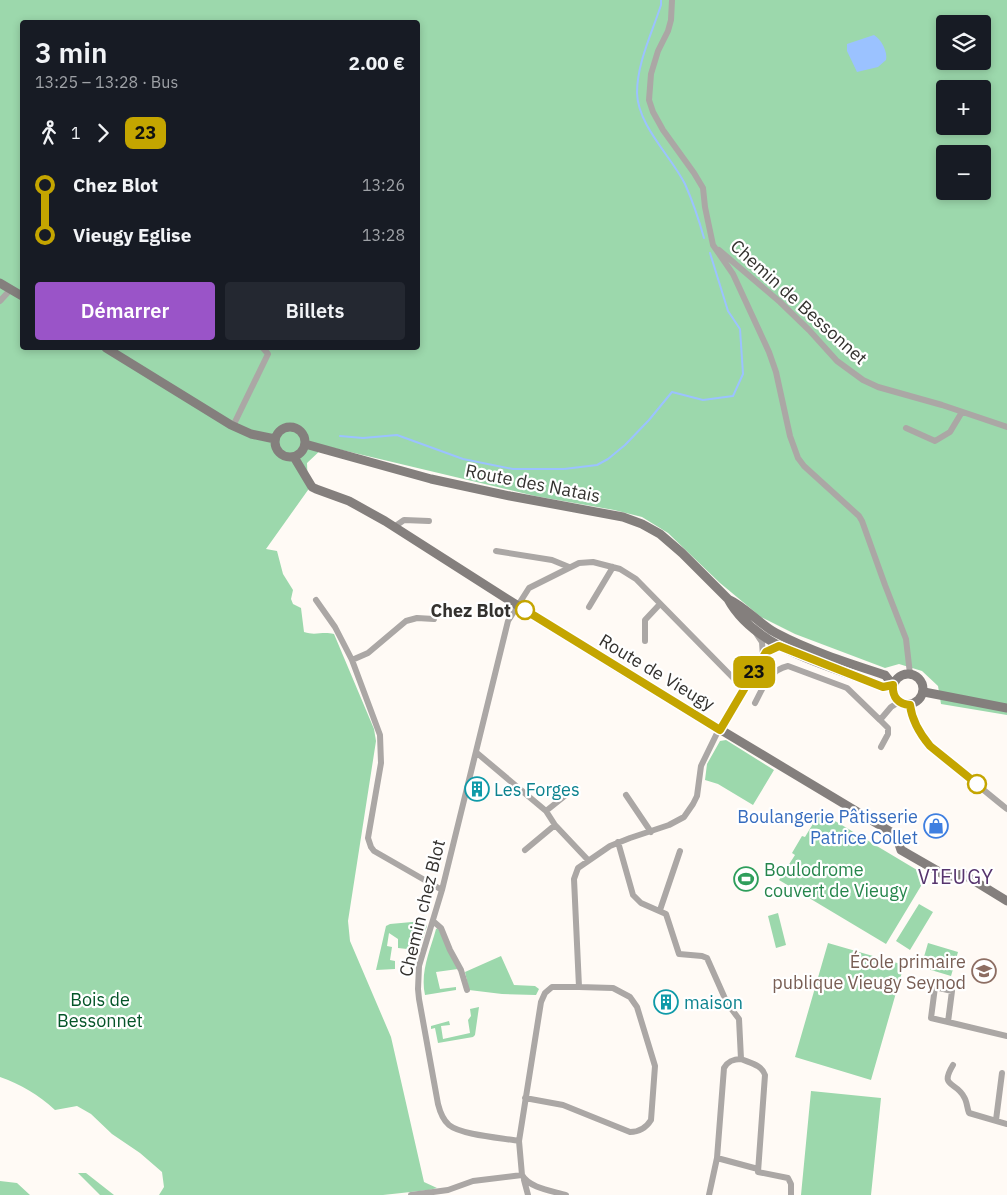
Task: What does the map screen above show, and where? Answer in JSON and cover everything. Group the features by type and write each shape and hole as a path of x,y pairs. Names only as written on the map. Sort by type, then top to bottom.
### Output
{"street":[{"path":"672,0 671,20 668,31 658,52 651,74 650,100 653,112 663,130 703,188 713,245 733,274 769,352 776,372 790,436 798,458 862,521 906,639 910,674"},
{"name":"Chemin de Bessonnet","path":"713,245 780,302 837,361 864,380 878,387 1007,427"},
{"path":"0,283 20,295"},
{"path":"0,301 11,289"},
{"path":"109,350 233,426 252,434 275,439 281,430 292,426 302,433 305,444 301,453 294,457"},
{"path":"233,426 268,354 265,350"},
{"path":"906,428 935,441 950,432 962,412"},
{"name":"Route de Vieugy","path":"275,439 276,448 279,453 284,456 294,457 312,487 349,501 394,527 517,606 896,835 901,850 948,877 963,874 1007,901"},
{"name":"Route des Natais","path":"305,444 431,479 623,517 642,524 660,534 682,553 750,625 779,646 883,687 893,685"},
{"path":"394,527 404,520 428,521"},
{"path":"496,551 552,560 569,567 588,562 613,567 629,573 744,689"},
{"name":"Chemin chez Blot","path":"519,1141 461,1131 449,1125 440,1110 418,988 419,966 442,890 477,753 503,634 517,606 532,586 569,567"},
{"path":"589,608 613,567"},
{"path":"316,600 335,627 352,660 380,735 381,762 368,838 370,847 442,890"},
{"name":"Route des Natais","path":"728,600 737,603 774,632 803,646 884,676 893,685"},
{"path":"644,641 645,620 660,604"},
{"path":"352,660 372,650 406,621 417,618 434,619"},
{"path":"750,625 762,642 763,657"},
{"path":"579,987 574,879 578,868 618,842 678,821 689,811 697,796 701,766 766,652 779,646 803,646"},
{"path":"755,703 771,674 780,668 788,666 847,688 888,728 888,734 881,747"},
{"path":"910,674 915,675 922,682 924,692 919,701 910,705 899,702 893,691 893,685 900,676 910,674"},
{"path":"924,692 1007,708"},
{"path":"880,720 891,707 899,702"},
{"path":"910,705 918,730 930,746 1007,809"},
{"path":"477,753 546,811 556,825 588,860"},
{"path":"546,811 576,787"},
{"path":"626,795 651,832"},
{"path":"525,850 556,825"},
{"path":"618,842 633,895 641,903 660,910 667,917 679,954 702,956 708,961 727,1003 739,1019 741,1059"},
{"path":"660,910 680,851"},
{"path":"433,921 441,928 450,950 462,970 467,990"},
{"path":"525,1098 563,1105 630,1132 640,1130 648,1125 651,1120 655,1066 637,1007 630,997 613,988 552,987 544,993 542,997 525,1098 519,1141 523,1178 528,1195"},
{"path":"948,1022 952,991 935,987 931,1018 1007,1036"},
{"path":"709,1195 716,1158 724,1068 734,1059 741,1059 760,1067 764,1072 758,1172 788,1178 791,1184 792,1195"},
{"path":"953,1065 947,1075 948,1080 964,1096 969,1113 1007,1124"},
{"path":"996,1120 1002,1073"},
{"path":"716,1158 758,1168"},
{"path":"411,1195 448,1190 474,1181 523,1178 535,1185 566,1195"}],"green space":[{"name":"Bois de Bessonnet","path":"0,0 1007,0 1007,715 941,704 938,686 922,671 899,664 885,668 795,634 761,617 720,583 668,533 642,517 535,496 325,446 307,463 308,490 266,549 277,551 283,574 293,590 291,599 293,604 301,608 304,632 334,634 374,729 376,741 348,921 350,941 391,1037 424,1182 437,1188 383,1195 159,1195 164,1187 162,1172 140,1153 112,1134 91,1114 77,1106 55,1110 29,1090 0,1077"},
{"path":"726,740 774,770 753,805 718,784 705,780 707,764 720,741"},
{"path":"820,812 927,876 886,944 779,880 795,855 792,853 802,836 805,837"},
{"path":"919,904 933,912 910,950 896,941"},
{"path":"778,913 786,945 776,948 768,916"},
{"path":"423,921 427,926 416,957 407,955 407,949 398,948 398,939 389,933 387,946 392,947 390,960 395,961 395,969 376,970 386,926"},
{"path":"438,928 458,969 436,972 440,989 456,987 456,990 425,995 425,970 436,929"},
{"path":"828,943 904,965 871,1080 795,1057"},
{"path":"928,943 958,952 951,976 921,967"},
{"path":"501,956 514,985 535,986 539,989 536,995 502,994 469,990 465,972"},
{"path":"479,1007 475,1035 473,1037 438,1043 435,1028 431,1029 431,1026 449,1021 450,1025 441,1026 443,1039 470,1033 468,1020 471,1016 470,1009"},
{"path":"811,1091 881,1098 871,1195 801,1195"},
{"path":"78,1173 86,1173 114,1195 100,1195"},
{"path":"0,1181 17,1183 30,1195 0,1195"}],"water":[{"path":"874,35 883,46 886,60 878,67 857,72 847,51 847,44"}],"waterway":[{"path":"661,0 639,71 637,93 639,105 649,129 685,184 704,238"},
{"path":"340,436 363,438 397,435 463,459 513,469 564,469 597,465 608,459 625,445 672,392 703,400 733,396 743,374 740,329 728,311 710,253"}],"bus line":[{"name":"23","path":"525,610 720,730 722,723 766,652 779,646 883,687 893,685 895,697 902,704 910,705 918,730 930,746 977,784"}],"place":[{"name":"Chez Blot","path":"525,610"},
{"name":"Les Forges","path":"477,789"},
{"name":"Boulangerie Pâtisserie Patrice Collet","path":"936,826"},
{"name":"Boulodrome couvert de Vieugy","path":"746,879"},
{"name":"École primaire publique Vieugy Seynod","path":"984,971"},
{"name":"maison","path":"666,1002"}],"district":[{"name":"VIEUGY","path":"956,876"}]}
